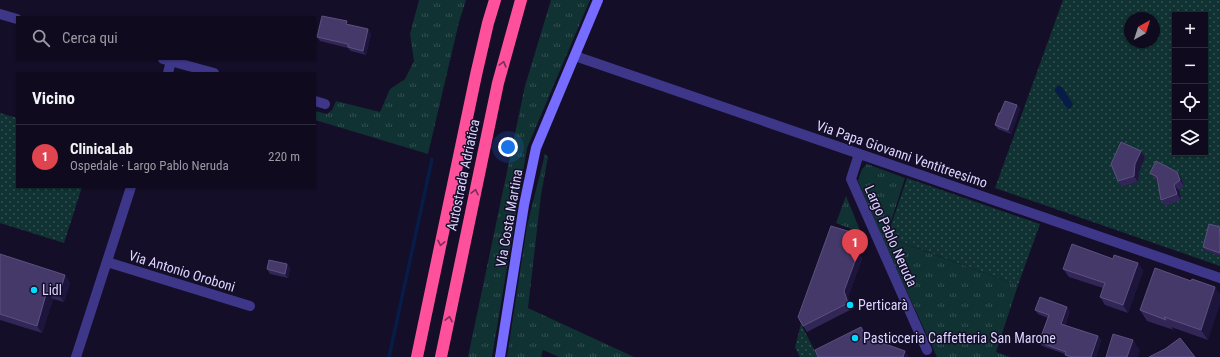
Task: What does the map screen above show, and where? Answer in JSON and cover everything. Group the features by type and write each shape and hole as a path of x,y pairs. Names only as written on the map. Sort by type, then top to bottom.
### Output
{"highway":[{"name":"Autostrada Adriatica","path":"417,357 476,75 495,0"},
{"name":"Autostrada Adriatica","path":"441,357 498,83 521,0"}],"main road":[{"name":"Via Costa Martina","path":"500,357 524,205 536,148 598,0"}],"street":[{"path":"0,14 16,19"},
{"name":"Via Papa Giovanni Ventitreesimo","path":"575,56 1220,278"},
{"path":"168,72 167,60 210,72"},
{"name":"Largo Pablo Neruda","path":"859,154 851,179 927,350"},
{"path":"76,357 131,188"},
{"name":"Via Antonio Oroboni","path":"107,262 250,306"}],"green space":[{"path":"419,0 466,0 459,22 428,154 316,120 316,111 327,114 332,110 336,101 380,112 390,89 405,79 414,61 410,34"},
{"path":"551,0 590,0 527,148 492,357 468,357 525,86"},
{"path":"1063,0 1220,0 1220,230 1206,251 1220,256 1220,266 995,188","holes":["1145,157 1139,172 1138,182 1122,187","1161,183 1179,190 1181,200"]},
{"path":"0,113 16,118 16,188 82,188 64,243 0,223"},
{"path":"545,154 548,157 541,195 528,308 634,357 559,357 543,350 541,357 507,357 527,226"},
{"path":"867,164 905,178 886,237 1018,285 996,352 1010,357 937,357 858,181 862,169"},
{"path":"907,178 1040,224 1018,285 887,237"},
{"path":"846,196 861,233 836,223"},
{"path":"801,324 818,357 800,357 795,347"}],"water":[{"path":"1058,85 1062,87 1073,104 1071,108 1068,109 1066,107 1055,91"}],"building":[{"path":"322,16 347,21 346,24 368,29 363,51 348,47 348,44 317,37"},
{"path":"1005,101 1017,105 1008,130 995,125"},
{"path":"1121,142 1141,151 1135,164 1134,176 1118,181 1111,164"},
{"path":"1156,161 1177,172 1180,180 1174,185 1177,194 1161,200 1157,177 1150,173"},
{"path":"1209,224 1220,227 1220,253 1203,247"},
{"path":"831,226 851,232 858,253 844,291 848,303 803,326 798,317"},
{"path":"1072,244 1113,259 1114,255 1138,263 1123,305 1100,297 1105,283 1063,269"},
{"name":"Lidl","path":"0,254 65,275 59,295 47,291 37,326 0,314"},
{"path":"269,260 287,264 285,274 267,269"},
{"path":"1155,268 1191,281 1192,279 1215,287 1201,330 1164,317 1166,320 1140,310"},
{"path":"1040,297 1067,307 1061,324 1098,336 1091,357 1073,357 1065,355 1066,352 1039,342 1049,315 1035,310"},
{"path":"861,327 866,337 905,351 903,357 818,357 815,350"},
{"path":"1113,334 1133,340 1127,357 1106,357"},
{"path":"1180,338 1195,357 1149,357 1165,349"}],"waterway":[{"path":"389,357 432,159"}],"place":[{"name":"ClinicaLab","path":"855,262"},
{"name":"Lidl","path":"34,290"},
{"name":"Perticarà","path":"850,305"},
{"name":"Pasticceria Caffetteria San Marone","path":"855,338"}]}
